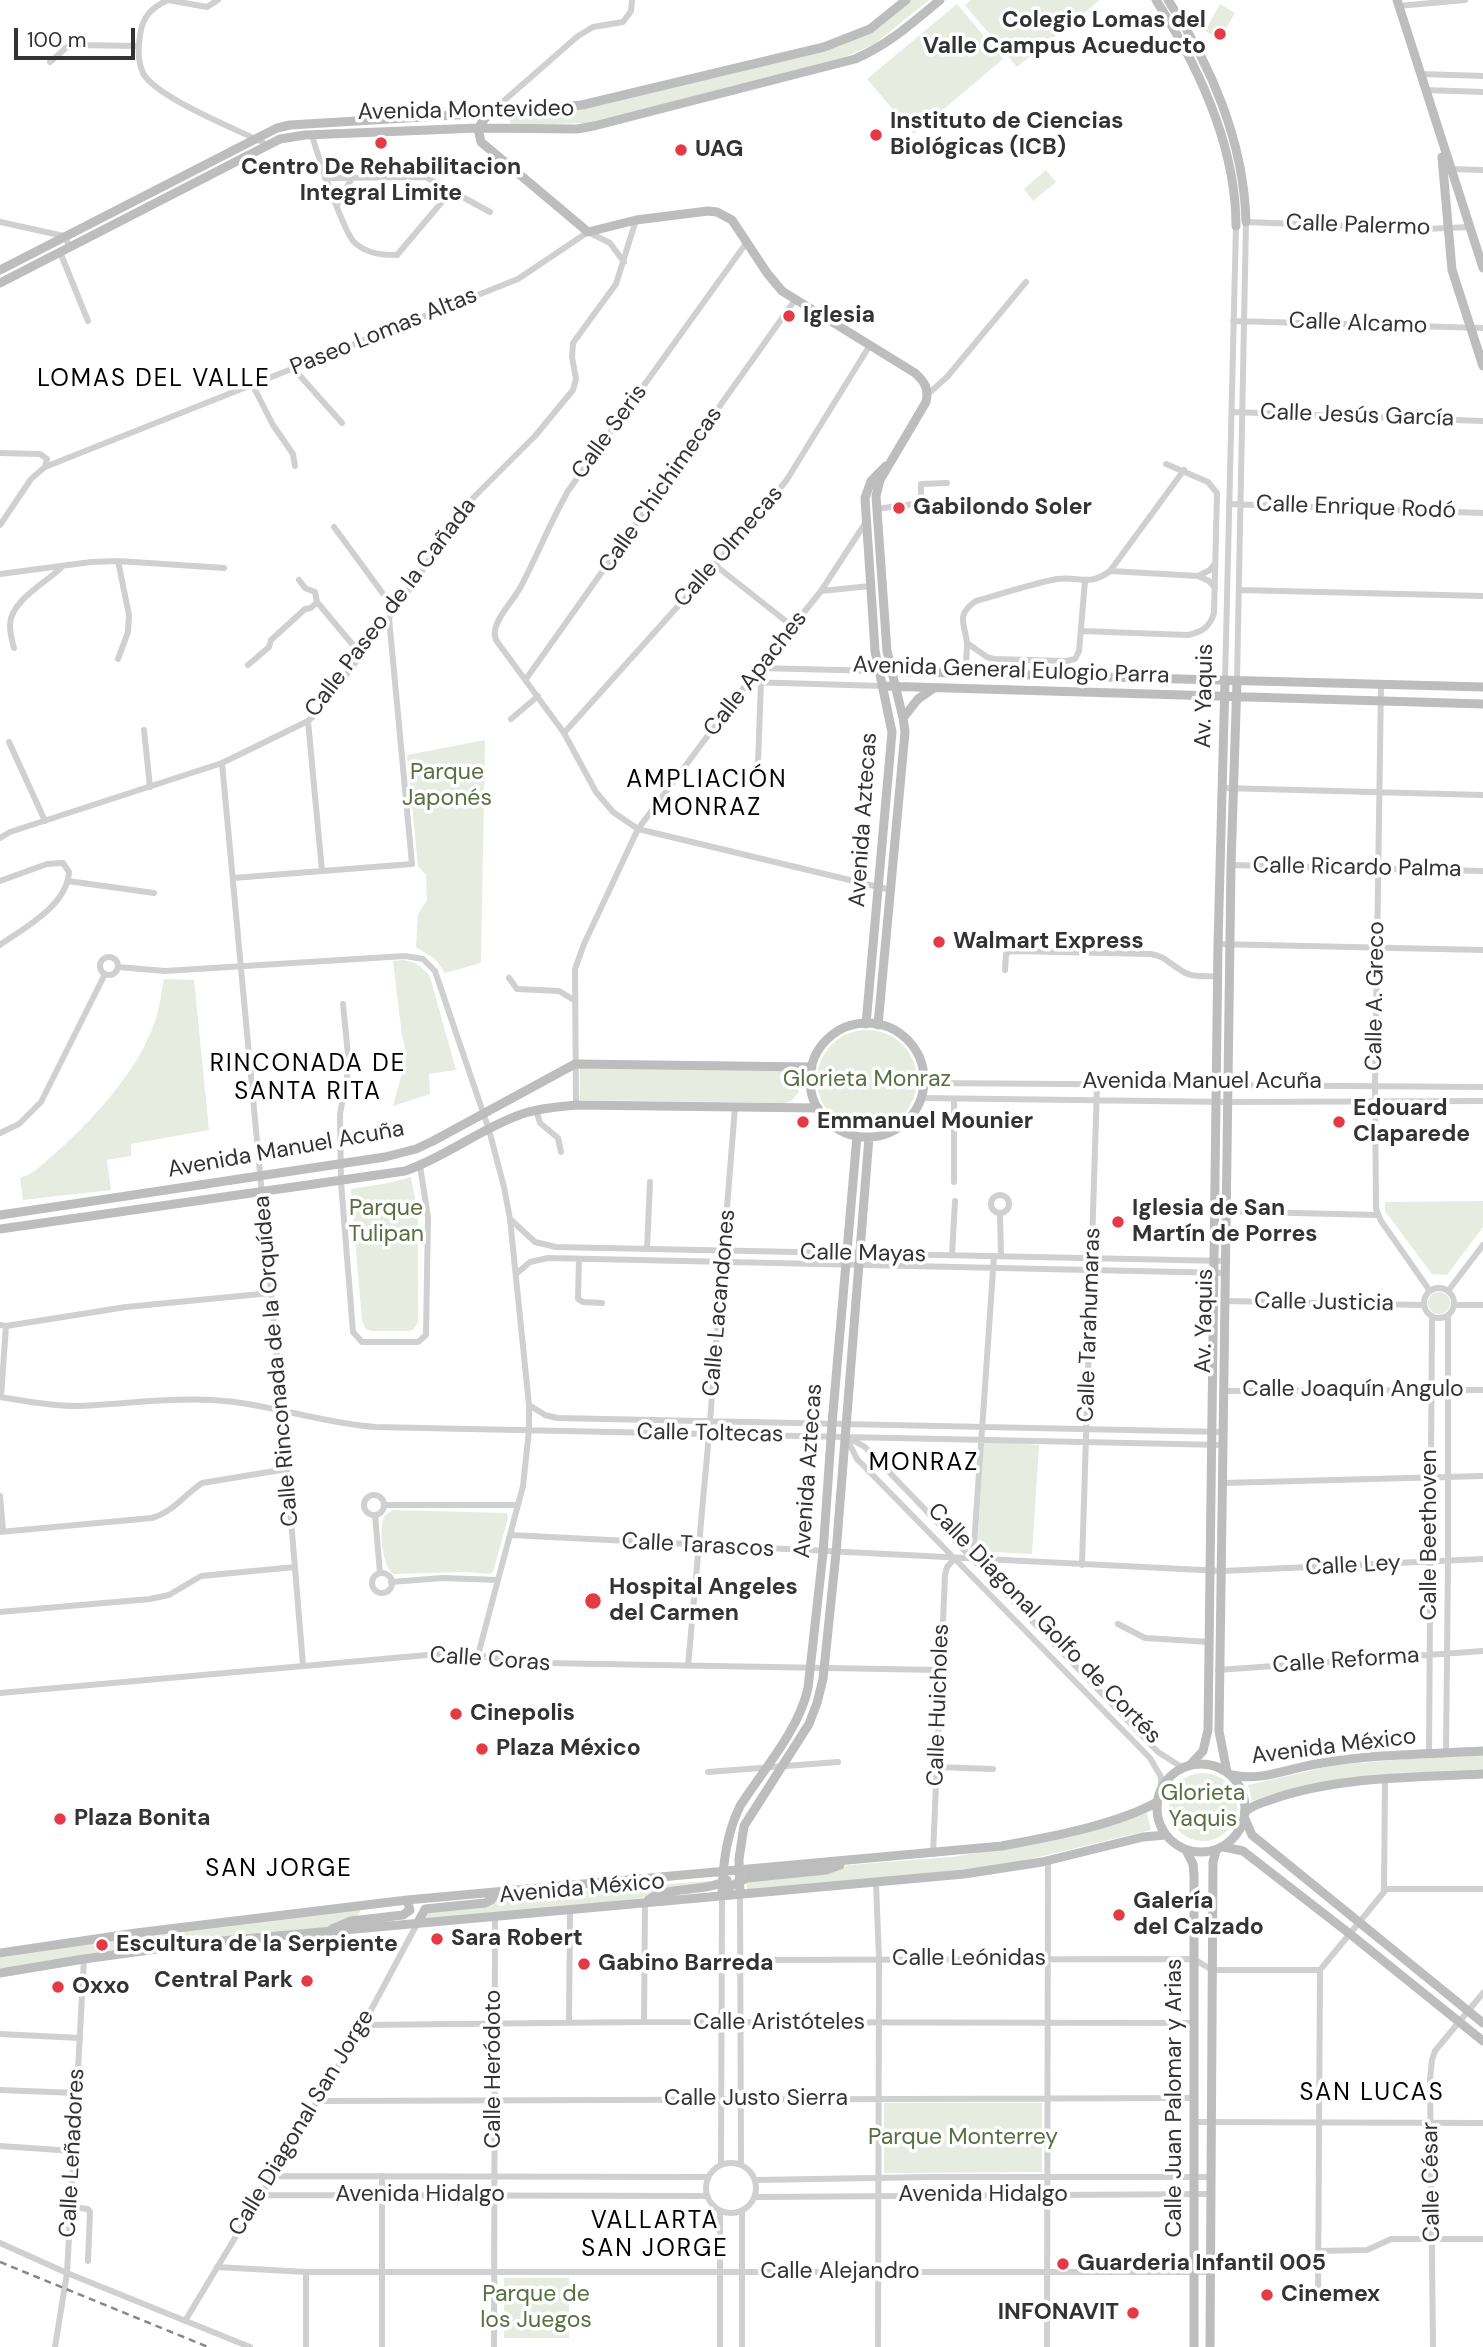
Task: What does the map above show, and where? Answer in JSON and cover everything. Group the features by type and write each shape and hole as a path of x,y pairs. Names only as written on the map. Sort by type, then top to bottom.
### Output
{"street":[{"path":"218,0 207,7 168,0 149,12 142,23 139,46 143,72 150,83 170,96 268,145"},
{"path":"624,262 610,243 588,232 486,147 478,137 478,128 489,113 579,36 593,27 623,22 631,11 632,0"},
{"name":"Avenida Montevideo","path":"0,270 272,130 290,125 582,105 824,47 870,29 906,0"},
{"name":"Avenida Montevideo","path":"0,283 280,139 312,135 478,128 578,129 830,66 878,49 940,0"},
{"path":"1156,0 1186,38 1223,138 1234,184 1236,226"},
{"path":"1168,0 1233,133 1244,186 1246,222"},
{"path":"1465,0 1397,3 1441,141 1447,169 1482,263"},
{"path":"50,62 61,51 77,45 139,46"},
{"path":"757,63 761,83"},
{"path":"1420,74 1483,76"},
{"path":"1425,90 1483,92"},
{"path":"312,135 325,178 353,242 377,256 397,255 452,190"},
{"path":"1447,169 1483,170"},
{"path":"1447,169 1452,270 1483,366"},
{"path":"337,205 352,177"},
{"path":"325,178 426,177 490,212"},
{"path":"166,184 172,195"},
{"path":"588,232 636,220 717,212 733,220 776,284 795,300 915,373 924,381 927,395 947,377 1026,282"},
{"name":"Calle Paseo de la Cañada","path":"0,838 10,832 222,763 308,721 320,710 395,610 468,503 536,436 573,390 576,379 572,358 573,343 616,284 636,220"},
{"path":"0,222 65,236 70,247"},
{"name":"Calle Palermo","path":"1246,222 1448,229 1470,227"},
{"name":"Av. Yaquis","path":"1229,1774 1219,1731 1231,865 1246,222"},
{"name":"Av. Yaquis","path":"1186,1767 1203,1751 1207,1742 1217,976 1236,226"},
{"name":"Paseo Lomas Altas","path":"0,525 31,479 45,467 517,279 588,232"},
{"name":"Calle Seris","path":"526,679 496,640 494,634 498,621 523,582 568,491 747,242"},
{"path":"60,252 88,321"},
{"name":"Calle Chichimecas","path":"526,679 795,300"},
{"name":"Calle Alcamo","path":"1233,321 1483,328"},
{"name":"Calle Olmecas","path":"565,733 715,565 790,475 870,345"},
{"path":"293,368 342,423"},
{"path":"252,384 273,425 293,454 295,466"},
{"name":"Avenida Aztecas","path":"878,1025 905,732 887,651 876,509 878,488 890,462 922,409 927,395"},
{"name":"Calle Jesús García","path":"1232,412 1483,421"},
{"path":"0,453 40,454 47,459 45,467"},
{"name":"Avenida Aztecas","path":"866,1024 892,732 878,671 869,575 867,488 878,472 890,462"},
{"path":"1081,631 1188,635 1196,634 1212,621 1217,493 1208,482 1166,464"},
{"path":"968,673 968,645 962,623 968,606 976,601 1058,579 1096,580 1110,571 1185,470"},
{"path":"876,509 921,503 921,484 947,483"},
{"name":"Calle Enrique Rodó","path":"1229,504 1483,513"},
{"name":"Calle Apaches","path":"576,1105 576,969 583,944 638,829 748,682 821,592 866,522"},
{"path":"334,527 395,610"},
{"path":"118,561 129,615 128,632 118,659"},
{"path":"0,574 118,561 224,568"},
{"path":"1198,576 1216,562"},
{"path":"715,565 792,626"},
{"path":"13,648 9,624 14,610 29,594 64,566"},
{"path":"1110,571 1198,576 1209,581 1215,588"},
{"path":"869,575 881,573"},
{"path":"299,580 305,588 315,592 317,602 353,645 368,645"},
{"path":"968,645 994,659 1075,659 1081,631 1085,581"},
{"name":"Calle Apaches","path":"821,592 870,586"},
{"path":"1239,590 1483,596"},
{"path":"248,665 269,647 271,640 305,609 311,608 317,602"},
{"path":"233,878 412,864 389,618"},
{"name":"Avenida General Eulogio Parra","path":"759,668 1483,687"},
{"path":"1069,692 1070,676"},
{"path":"526,679 565,733 596,792 613,812 638,829 891,890"},
{"name":"Avenida General Eulogio Parra","path":"748,682 1483,704"},
{"path":"758,764 761,682"},
{"name":"Calle A. Greco","path":"1377,1215 1375,1087 1381,684"},
{"path":"904,718 918,699 934,688"},
{"path":"511,719 538,696"},
{"path":"308,721 322,871"},
{"path":"144,730 150,788"},
{"path":"9,742 45,821"},
{"name":"Calle Rinconada de la Orquídea","path":"222,763 303,1665"},
{"path":"1223,788 1483,794"},
{"path":"0,881 47,863 58,862 66,866 69,872 68,881 44,913 0,945"},
{"name":"Calle Ricardo Palma","path":"1231,865 1483,871"},
{"path":"68,881 154,893"},
{"path":"1218,944 1483,950"},
{"path":"1005,970 1006,954 1011,951 1151,954 1163,956 1190,975 1217,976"},
{"path":"118,967 165,971 405,956 422,959 435,971 489,1130 510,1219 529,1405 523,1486 478,1655"},
{"path":"108,957 113,958 117,961 116,972 105,974 100,964 108,957"},
{"path":"0,1133 19,1124 41,1102 105,974"},
{"path":"509,978 517,989 559,992 574,1000"},
{"path":"343,1004 349,1065 340,1114 341,1182 353,1332 362,1342 418,1342 424,1339 427,1333 428,1206 420,1166"},
{"path":"866,1024 878,1025 897,1032 912,1045 922,1063 924,1083 921,1098 912,1116 905,1123 888,1133 869,1137 857,1136 838,1129 818,1108 812,1092 812,1067 821,1048 836,1033 845,1028 866,1024"},
{"name":"Avenida Manuel Acuña","path":"0,1215 385,1157 415,1149 575,1064 812,1067"},
{"name":"Avenida Manuel Acuña","path":"924,1083 1483,1087"},
{"name":"Calle Tarahumaras","path":"1082,1565 1097,1085"},
{"name":"Avenida Manuel Acuña","path":"921,1098 1216,1102 1483,1101"},
{"path":"954,1099 954,1182"},
{"name":"Avenida Manuel Acuña","path":"0,1229 389,1174 420,1166 521,1114 536,1110 576,1105 818,1108"},
{"name":"Calle Lacandones","path":"688,1666 735,1107"},
{"path":"536,1110 540,1123 558,1138 561,1152"},
{"name":"Avenida Aztecas","path":"722,1895 722,1872 735,1816 801,1712 808,1688 823,1553 857,1136"},
{"name":"Avenida Aztecas","path":"740,1894 739,1875 744,1826 813,1714 821,1691 836,1553 869,1137"},
{"path":"647,1249 650,1182"},
{"path":"952,1255 955,1201"},
{"path":"1214,1211 1377,1215 1430,1291"},
{"path":"974,1560 981,1427 1000,1214"},
{"name":"Calle Mayas","path":"510,1219 527,1236 544,1245 724,1252 1226,1261"},
{"path":"1448,1292 1483,1245"},
{"name":"Calle Mayas","path":"516,1275 522,1267 538,1259 1226,1273"},
{"path":"579,1259 578,1299 583,1303 602,1303"},
{"path":"1440,1288 1448,1292 1454,1305 1447,1315 1438,1318 1432,1316 1424,1305 1425,1297 1430,1291 1440,1288"},
{"path":"1,1397 3,1325 126,1307 271,1293"},
{"name":"Calle Justicia","path":"1224,1301 1424,1305"},
{"path":"1454,1305 1483,1306"},
{"name":"Calle Beethoven","path":"1446,1753 1447,1315"},
{"name":"Calle Beethoven","path":"1429,1754 1432,1316"},
{"name":"Calle Joaquín Angulo","path":"1223,1391 1483,1390"},
{"name":"Calle Toltecas","path":"1,1397 73,1406 212,1400 248,1404 343,1424 1223,1445"},
{"name":"Calle Toltecas","path":"529,1405 545,1415 557,1418 1223,1432"},
{"name":"Calle Diagonal Golfo de Cortés","path":"845,1436 857,1459 1150,1758 1161,1777 1161,1789"},
{"name":"Calle Diagonal Golfo de Cortés","path":"845,1436 865,1447 1158,1752 1186,1767"},
{"path":"0,1496 1,1532 152,1518 172,1509 202,1483 287,1469"},
{"path":"1223,1483 1483,1476"},
{"path":"370,1496 379,1497 384,1505 382,1512 375,1515 371,1515 364,1508 366,1499 370,1496"},
{"path":"384,1505 518,1506"},
{"path":"375,1515 380,1573"},
{"name":"Calle Tarascos","path":"510,1535 1222,1572"},
{"name":"Calle Huicholes","path":"933,1854 944,1575 954,1559"},
{"name":"Calle Ley","path":"1222,1572 1483,1559"},
{"path":"0,1612 150,1599 169,1595 201,1576 295,1567"},
{"path":"380,1573 388,1575 391,1581 389,1589 381,1592 372,1585 373,1577 380,1573"},
{"path":"391,1581 443,1578 498,1580"},
{"path":"1118,1624 1145,1638 1209,1642"},
{"name":"Calle Reforma","path":"1209,1671 1483,1651"},
{"name":"Calle Coras","path":"0,1693 438,1654 478,1655 544,1664 940,1670"},
{"name":"Avenida México","path":"1229,1774 1253,1777 1321,1763 1483,1751"},
{"path":"708,1772 838,1762"},
{"path":"1483,2023 1252,1835 1245,1815 1242,1792 1229,1774 1212,1765 1186,1767 1174,1773 1161,1789 1157,1802 1158,1818 1166,1835 1176,1845 1195,1853 1220,1849 1242,1851 1483,2041"},
{"path":"937,1767 993,1769"},
{"name":"Avenida México","path":"1245,1815 1251,1807 1314,1787 1483,1774"},
{"path":"1318,2301 1320,1970 1385,1889 1385,1780"},
{"name":"Avenida México","path":"0,1953 136,1933 407,1900 722,1872 739,1875 1002,1846 1053,1836 1135,1814 1157,1802"},
{"path":"1220,1849 1239,1832 1245,1815"},
{"name":"Avenida México","path":"0,1973 200,1943 964,1874 1048,1861 1143,1837 1166,1835"},
{"name":"Calle Juan Palomar y Arias","path":"1210,2347 1213,1862 1220,1849"},
{"name":"Calle Juan Palomar y Arias","path":"1185,1850 1193,1864 1194,1875 1194,2347"},
{"path":"1046,2347 1048,1861"},
{"path":"644,2022 645,1903 657,1894 710,1887 739,1875"},
{"path":"721,2165 722,1895 739,1875"},
{"path":"876,1882 879,1959 878,2347"},
{"path":"1385,1889 1483,1889"},
{"path":"417,1924 425,1909 485,1903 491,1900 496,1892"},
{"path":"740,1894 741,2165"},
{"path":"324,1932 351,1921 403,1915 410,1910 407,1900"},
{"path":"569,2023 570,1910"},
{"name":"Calle Heródoto","path":"494,2347 495,1917"},
{"name":"Calle Diagonal San Jorge","path":"185,2321 363,2025 417,1924"},
{"name":"Calle Leñadores","path":"55,2347 67,2273 84,1959"},
{"path":"1194,1959 1212,1970 1320,1970"},
{"name":"Calle Leónidas","path":"722,1960 1194,1959"},
{"name":"Calle César","path":"1433,2347 1432,2060 1439,2045 1483,1993"},
{"name":"Calle Aristóteles","path":"363,2025 644,2022 1195,2023"},
{"path":"0,2034 79,2038"},
{"path":"0,2090 76,2093"},
{"name":"Calle Justo Sierra","path":"317,2101 1195,2098"},
{"path":"1195,2122 1483,2123"},
{"path":"0,2146 74,2151"},
{"path":"721,2165 741,2165 747,2168 755,2180 755,2197 742,2211 731,2214 720,2211 707,2196 708,2177 721,2165"},
{"name":"Avenida Hidalgo","path":"271,2176 708,2177"},
{"path":"382,2176 382,2347"},
{"name":"Avenida Hidalgo","path":"755,2180 1210,2177"},
{"name":"Avenida Hidalgo","path":"755,2197 1211,2194"},
{"name":"Avenida Hidalgo","path":"260,2195 707,2196"},
{"path":"71,2207 88,2209 90,2212 88,2261"},
{"path":"720,2211 720,2347"},
{"path":"742,2211 742,2347"},
{"path":"1319,2250 1367,2250 1391,2239 1483,2239"},
{"path":"0,2243 250,2347"},
{"name":"Calle Alejandro","path":"217,2267 306,2272 1211,2273"},
{"path":"306,2272 306,2347"}],"green space":[{"path":"908,0 929,0 873,45 844,57 590,123 511,125 509,115 547,111 845,43"},
{"path":"971,0 1100,0 1017,67 965,5"},
{"path":"957,4 1003,59 914,134 867,79"},
{"path":"1220,4 1235,13 1220,39 1205,31"},
{"path":"1046,170 1056,182 1033,201 1024,189"},
{"name":"Parque Japonés","path":"485,740 481,963 445,973 435,959 416,947 418,914 427,900 426,875 418,866 407,755"},
{"path":"403,960 419,965 430,977 456,1070 429,1074 430,1094 393,1106 407,1054 402,1036 393,961"},
{"path":"164,979 194,980 209,1130 131,1144 131,1156 107,1160 111,1190 23,1200 20,1178 37,1169 97,1112 137,1059 157,1016"},
{"name":"Glorieta Monraz","path":"867,1030 895,1038 909,1052 917,1080 909,1108 895,1122 867,1130 839,1122 825,1108 817,1080 825,1052 839,1038"},
{"path":"580,1068 787,1070 797,1078 799,1092 791,1101 784,1103 580,1100"},
{"name":"Parque Tulipan","path":"411,1177 418,1214 418,1322 414,1329 409,1331 371,1331 366,1329 362,1321 351,1189"},
{"path":"1483,1201 1483,1227 1447,1275 1432,1274 1385,1211 1385,1202"},
{"path":"1439,1292 1447,1295 1450,1303 1447,1311 1439,1314 1431,1311 1428,1303 1431,1295"},
{"path":"984,1441 1039,1445 1032,1554 977,1551"},
{"path":"393,1510 507,1513 508,1518 493,1572 393,1574 386,1563 382,1537 385,1515"},
{"path":"1483,1753 1483,1771 1278,1794 1252,1801 1248,1785 1335,1765"},
{"name":"Glorieta Yaquis","path":"1203,1773 1216,1776 1227,1783 1234,1794 1237,1807 1234,1820 1227,1831 1216,1838 1203,1841 1190,1838 1179,1831 1172,1820 1169,1807 1172,1794 1179,1783 1190,1776"},
{"path":"1147,1813 1151,1830 1009,1864 747,1891 746,1880 843,1868 848,1865 953,1857 1027,1844"},
{"path":"709,1883 641,1898 599,1904 425,1919 425,1913 496,1898"},
{"path":"362,1907 357,1918 322,1931 0,1972 0,1958 147,1935"},
{"name":"Parque Monterrey","path":"884,2103 1042,2103 1042,2172 884,2173"},
{"name":"Parque de los Juegos","path":"504,2278 569,2278 569,2338 504,2338"}],"railway":[{"path":"0,2262 208,2347"}],"place":[{"name":"Colegio Lomas del Valle Campus Acueducto","path":"1220,34"},
{"name":"Instituto de Ciencias Biológicas (ICB)","path":"876,135"},
{"name":"Centro De Rehabilitacion Integral Limite","path":"381,143"},
{"name":"UAG","path":"681,150"},
{"name":"Iglesia","path":"789,316"},
{"name":"Gabilondo Soler","path":"899,508"},
{"name":"Walmart Express","path":"939,942"},
{"name":"Emmanuel Mounier","path":"803,1122"},
{"name":"Edouard Claparede","path":"1339,1122"},
{"name":"Iglesia de San Martín de Porres","path":"1118,1222"},
{"name":"Hospital Angeles del Carmen","path":"593,1601"},
{"name":"Cinepolis","path":"456,1714"},
{"name":"Plaza México","path":"482,1749"},
{"name":"Plaza Bonita","path":"60,1819"},
{"name":"Galería del Calzado","path":"1119,1915"},
{"name":"Sara Robert","path":"437,1939"},
{"name":"Escultura de la Serpiente","path":"102,1945"},
{"name":"Gabino Barreda","path":"584,1964"},
{"name":"Central Park","path":"307,1981"},
{"name":"Oxxo","path":"58,1987"},
{"name":"Guarderia Infantil 005","path":"1063,2264"},
{"name":"Cinemex","path":"1267,2295"},
{"name":"INFONAVIT","path":"1133,2313"}],"district":[{"name":"LOMAS DEL VALLE","path":"154,380"},
{"name":"AMPLIACIÓN MONRAZ","path":"707,795"},
{"name":"RINCONADA DE SANTA RITA","path":"308,1079"},
{"name":"MONRAZ","path":"924,1464"},
{"name":"SAN JORGE","path":"279,1870"},
{"name":"SAN LUCAS","path":"1372,2094"},
{"name":"VALLARTA SAN JORGE","path":"655,2236"}]}
